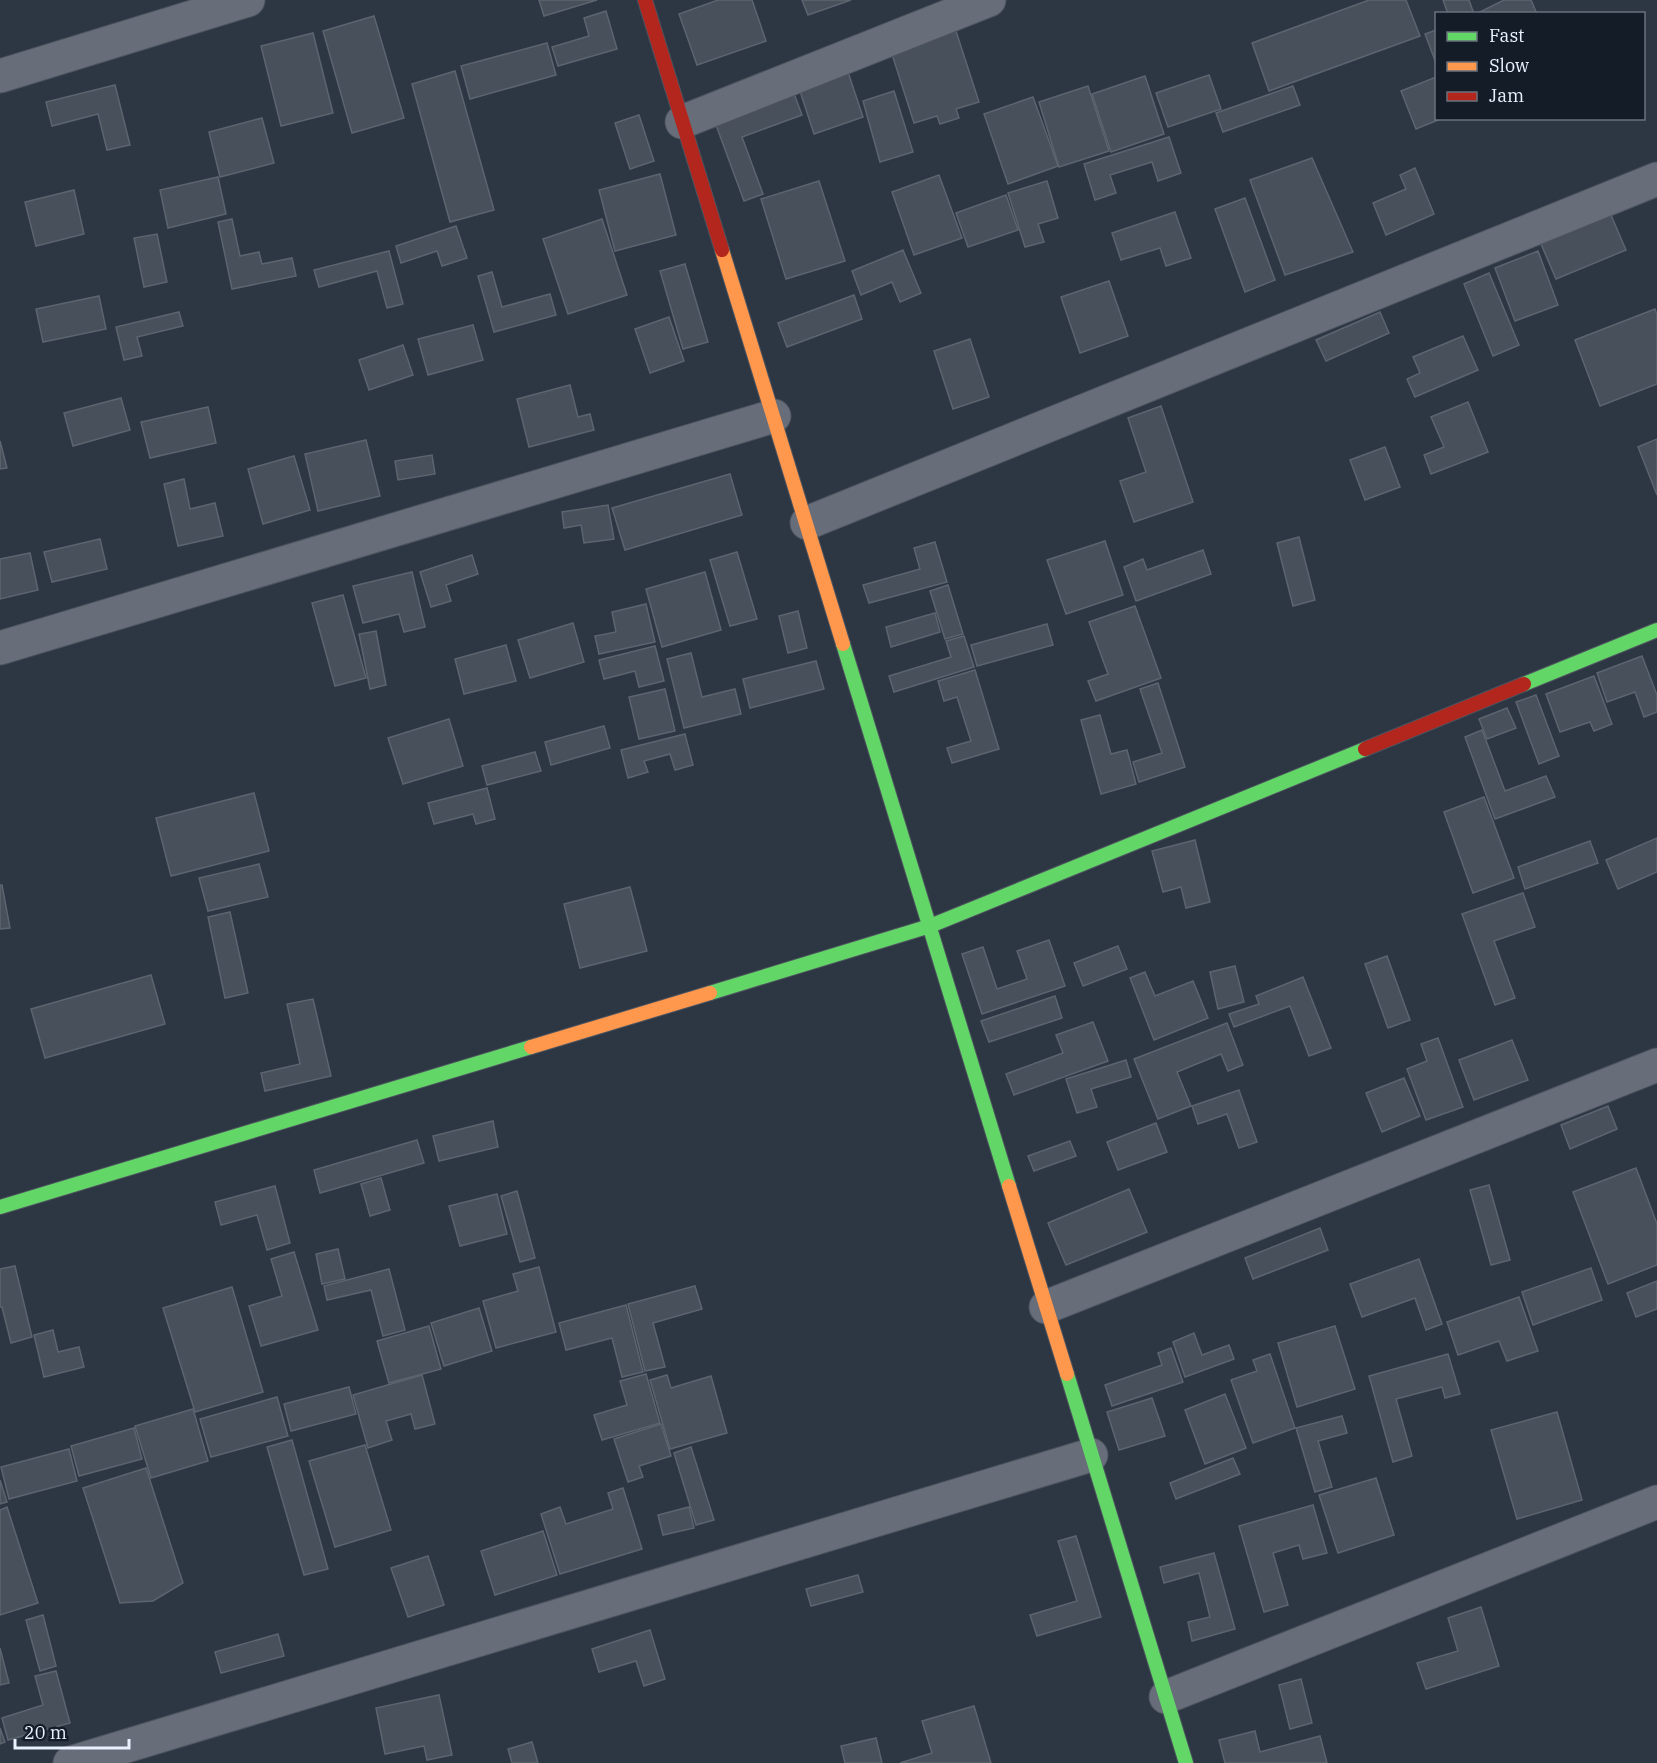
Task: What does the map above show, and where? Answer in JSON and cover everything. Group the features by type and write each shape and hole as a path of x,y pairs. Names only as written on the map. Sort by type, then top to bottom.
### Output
{"street":[{"path":"0,76 248,0"},
{"path":"645,0 1186,1763"},
{"path":"682,122 988,0"},
{"path":"807,523 1657,179"},
{"path":"0,648 774,416"},
{"path":"0,1207 930,926 1657,630"},
{"path":"1046,1307 1657,1065"},
{"path":"70,1763 1091,1455"},
{"path":"1166,1697 1657,1502"}],"building":[{"path":"539,0 597,0 544,16"},
{"path":"718,0 752,0 766,41 697,65 679,14"},
{"path":"802,0 851,0 808,15"},
{"path":"1369,0 1406,0 1420,36 1269,91 1252,43"},
{"path":"1443,0 1469,0 1473,12 1447,12"},
{"path":"1504,0 1531,0 1536,12 1480,12"},
{"path":"606,11 617,49 558,66 552,47 589,36 584,18"},
{"path":"374,16 404,118 352,133 323,31"},
{"path":"955,28 979,102 956,109 959,118 940,124 937,116 914,123 890,48"},
{"path":"1435,30 1435,60 1425,34"},
{"path":"313,33 333,113 281,126 261,46"},
{"path":"547,43 556,75 470,99 461,66"},
{"path":"847,69 863,117 814,134 798,85"},
{"path":"455,71 494,210 450,222 412,84"},
{"path":"1209,75 1221,109 1168,127 1156,93"},
{"path":"1145,76 1164,134 1111,152 1092,94"},
{"path":"1435,77 1435,120 1438,120 1416,129 1401,91"},
{"path":"115,85 130,145 107,150 98,114 52,126 46,102"},
{"path":"1088,86 1109,151 1059,167 1039,102"},
{"path":"1293,86 1300,105 1223,132 1216,113"},
{"path":"792,88 802,115 742,137 763,194 744,201 713,117"},
{"path":"894,91 913,152 880,162 863,101"},
{"path":"1033,97 1058,166 1008,184 984,114"},
{"path":"639,115 654,161 630,169 615,123"},
{"path":"262,118 274,163 220,177 209,132"},
{"path":"1169,137 1181,173 1158,181 1152,162 1110,175 1116,193 1095,200 1084,164"},
{"path":"1312,158 1353,252 1285,275 1250,180"},
{"path":"1415,168 1434,214 1386,235 1373,203 1406,189 1400,175"},
{"path":"660,174 676,235 615,251 599,190"},
{"path":"939,175 962,238 914,255 892,192"},
{"path":"218,177 226,214 168,228 160,190"},
{"path":"819,181 845,261 786,279 761,199"},
{"path":"1047,181 1058,218 1038,224 1044,242 1025,247 1008,193"},
{"path":"74,190 84,234 36,246 25,202"},
{"path":"1006,195 1018,230 968,247 956,213"},
{"path":"1245,198 1275,280 1245,292 1215,209"},
{"path":"1175,212 1191,258 1166,266 1160,248 1121,260 1112,233"},
{"path":"1611,215 1626,250 1556,279 1541,244"},
{"path":"232,219 240,256 259,252 262,264 292,258 296,276 232,289 218,222"},
{"path":"602,219 627,295 568,314 543,239"},
{"path":"456,226 467,258 442,266 437,251 401,263 396,246"},
{"path":"157,234 167,282 144,287 134,238"},
{"path":"903,250 921,293 900,302 892,282 861,295 852,271"},
{"path":"389,251 403,304 387,308 377,271 319,287 314,270"},
{"path":"1538,251 1558,305 1515,321 1495,268"},
{"path":"685,264 708,342 683,349 660,271"},
{"path":"492,272 502,307 550,294 556,315 494,332 478,276"},
{"path":"1489,273 1519,345 1493,356 1464,284"},
{"path":"1109,281 1128,336 1080,353 1061,297"},
{"path":"854,295 862,319 787,347 778,323"},
{"path":"99,296 106,329 43,342 36,309"},
{"path":"1655,309 1657,315 1657,384 1600,406 1575,340"},
{"path":"179,312 183,326 137,337 142,356 124,360 116,327"},
{"path":"1380,312 1389,333 1326,361 1316,340"},
{"path":"669,317 684,361 650,373 635,329"},
{"path":"473,325 483,360 428,375 418,339"},
{"path":"1463,336 1478,370 1415,397 1407,379 1420,373 1413,357"},
{"path":"970,339 989,397 953,409 934,351"},
{"path":"403,345 413,375 369,390 359,360"},
{"path":"570,385 578,417 590,414 594,430 529,447 517,399"},
{"path":"121,398 130,430 73,446 64,413"},
{"path":"1468,402 1488,452 1431,474 1424,455 1444,447 1431,417"},
{"path":"1161,406 1193,502 1134,522 1120,481 1146,472 1128,418"},
{"path":"208,407 216,443 150,458 141,422"},
{"path":"1657,439 1657,495 1638,447"},
{"path":"366,440 380,496 318,511 305,454"},
{"path":"0,441 7,468 0,469"},
{"path":"1385,447 1400,487 1365,500 1350,460"},
{"path":"432,455 435,474 398,480 395,461"},
{"path":"294,456 310,510 263,524 248,469"},
{"path":"730,474 742,515 625,550 612,508"},
{"path":"184,479 190,509 215,503 223,536 178,546 164,484"},
{"path":"608,505 614,539 584,543 581,525 564,528 562,512"},
{"path":"1299,537 1315,600 1293,606 1277,543"},
{"path":"100,539 107,569 52,582 44,552"},
{"path":"1105,541 1123,595 1066,614 1047,560"},
{"path":"935,542 947,582 869,603 863,585 920,569 914,548"},
{"path":"1203,550 1211,574 1136,601 1124,567 1143,559 1147,570"},
{"path":"737,552 757,619 730,626 710,560"},
{"path":"30,553 38,590 0,599 0,559"},
{"path":"472,555 478,574 446,585 451,601 431,607 420,572"},
{"path":"412,572 425,627 404,632 399,614 363,623 353,586"},
{"path":"705,572 721,630 662,647 646,589"},
{"path":"948,585 963,634 945,639 930,591"},
{"path":"343,595 366,678 335,686 312,603"},
{"path":"646,604 655,642 599,654 595,636 616,632 612,612"},
{"path":"1135,606 1161,678 1096,701 1088,681 1108,674 1089,622"},
{"path":"798,611 807,648 788,653 779,616"},
{"path":"935,613 940,632 891,647 886,627"},
{"path":"573,623 584,662 530,678 518,640"},
{"path":"1047,624 1053,645 977,666 971,645"},
{"path":"376,631 386,685 370,689 359,634"},
{"path":"964,636 974,667 894,692 889,676 951,657 946,641"},
{"path":"506,645 516,681 464,694 455,659"},
{"path":"655,646 664,681 639,687 635,671 604,679 599,660"},
{"path":"691,653 702,697 735,689 741,714 684,728 667,659"},
{"path":"1642,656 1657,695 1657,712 1644,717 1635,692 1607,702 1597,673"},
{"path":"816,661 824,689 750,708 743,679"},
{"path":"975,670 999,749 952,763 947,748 971,741 957,697 944,701 938,681"},
{"path":"1594,676 1612,724 1594,731 1590,722 1560,732 1546,694"},
{"path":"1158,683 1185,767 1139,782 1133,762 1162,753 1140,689"},
{"path":"665,689 675,731 639,739 629,697"},
{"path":"1536,695 1559,756 1539,764 1516,702"},
{"path":"1507,708 1516,728 1487,739 1479,719"},
{"path":"1100,715 1111,754 1127,750 1136,784 1101,794 1081,720"},
{"path":"449,719 463,766 403,784 388,738"},
{"path":"604,726 610,748 551,765 545,742"},
{"path":"1482,730 1505,791 1546,776 1555,797 1495,819 1465,737"},
{"path":"685,734 693,765 675,770 670,754 644,761 648,772 628,778 621,750"},
{"path":"535,752 541,771 487,785 482,766"},
{"path":"487,788 495,819 476,824 473,814 434,824 428,803"},
{"path":"254,793 269,851 171,876 156,818"},
{"path":"1484,797 1514,878 1473,893 1444,812"},
{"path":"1657,838 1657,872 1618,889 1606,860"},
{"path":"1195,840 1210,902 1186,908 1181,887 1163,892 1152,851"},
{"path":"1590,841 1598,863 1525,889 1518,867"},
{"path":"259,864 268,897 208,911 199,878"},
{"path":"0,885 2,885 10,928 0,929"},
{"path":"630,887 647,951 580,968 564,904"},
{"path":"1523,893 1535,927 1494,941 1515,998 1495,1005 1462,914"},
{"path":"230,912 248,993 225,998 208,917"},
{"path":"1049,940 1065,986 982,1014 962,954 983,947 997,989 1027,979 1017,951"},
{"path":"1118,946 1127,969 1083,986 1074,963"},
{"path":"1387,956 1410,1020 1388,1028 1365,964"},
{"path":"1235,966 1244,1002 1218,1009 1210,972"},
{"path":"1145,972 1155,996 1193,981 1208,1018 1154,1040 1130,978"},
{"path":"151,975 165,1024 45,1058 31,1009"},
{"path":"1303,977 1331,1048 1309,1056 1290,1006 1234,1027 1229,1014 1259,1004 1256,996"},
{"path":"1055,996 1062,1018 989,1042 981,1021"},
{"path":"313,999 331,1076 265,1091 261,1073 300,1064 287,1004"},
{"path":"1093,1022 1108,1061 1014,1095 1006,1074 1063,1053 1056,1035"},
{"path":"1227,1023 1243,1065 1228,1071 1221,1054 1177,1072 1191,1106 1158,1119 1134,1059"},
{"path":"1438,1038 1463,1107 1426,1120 1407,1069 1427,1061 1421,1044"},
{"path":"1512,1040 1528,1080 1474,1100 1459,1060"},
{"path":"1126,1060 1131,1077 1091,1089 1097,1107 1077,1113 1066,1079"},
{"path":"1404,1078 1420,1116 1382,1132 1366,1093"},
{"path":"1239,1090 1257,1142 1239,1148 1227,1114 1198,1124 1192,1106"},
{"path":"1608,1106 1617,1129 1570,1149 1561,1125"},
{"path":"493,1121 498,1147 439,1161 433,1136"},
{"path":"1156,1123 1167,1152 1118,1170 1107,1142"},
{"path":"417,1140 424,1163 320,1193 314,1170"},
{"path":"1070,1141 1076,1156 1034,1171 1028,1156"},
{"path":"1636,1168 1657,1224 1657,1265 1608,1284 1573,1192"},
{"path":"381,1178 390,1210 370,1216 361,1184"},
{"path":"1489,1185 1510,1260 1491,1265 1470,1190"},
{"path":"275,1186 290,1243 267,1250 257,1215 221,1225 215,1202"},
{"path":"1129,1189 1147,1232 1066,1265 1048,1223"},
{"path":"517,1191 535,1258 520,1262 501,1196"},
{"path":"497,1194 507,1234 460,1246 449,1206"},
{"path":"1320,1228 1328,1250 1253,1279 1245,1258"},
{"path":"338,1249 345,1279 322,1284 316,1254"},
{"path":"294,1252 318,1330 261,1346 249,1306 282,1296 271,1259"},
{"path":"1419,1259 1442,1324 1426,1330 1415,1298 1362,1317 1350,1284"},
{"path":"15,1266 32,1337 11,1343 2,1307 0,1307 0,1269"},
{"path":"539,1267 556,1332 496,1348 483,1301 518,1291 513,1274"},
{"path":"1591,1268 1602,1300 1533,1325 1522,1292"},
{"path":"389,1269 405,1330 383,1336 371,1290 327,1300 324,1286"},
{"path":"1657,1281 1657,1309 1636,1317 1627,1293"},
{"path":"695,1286 702,1309 653,1323 665,1367 645,1371 628,1304"},
{"path":"232,1287 263,1392 195,1412 163,1308"},
{"path":"1519,1297 1538,1351 1507,1361 1499,1341 1458,1355 1447,1322"},
{"path":"626,1305 643,1372 622,1377 612,1338 566,1350 559,1323"},
{"path":"479,1308 492,1351 444,1366 431,1323"},
{"path":"429,1326 441,1369 389,1383 377,1341"},
{"path":"1335,1326 1355,1389 1297,1407 1278,1343"},
{"path":"53,1330 58,1352 79,1347 84,1367 44,1377 34,1335"},
{"path":"1194,1333 1202,1355 1229,1345 1234,1359 1185,1377 1173,1342"},
{"path":"1171,1348 1183,1382 1112,1406 1105,1385 1162,1365 1158,1353"},
{"path":"1270,1354 1295,1428 1253,1443 1231,1380 1257,1371 1253,1360"},
{"path":"1448,1354 1460,1394 1445,1398 1442,1387 1396,1399 1412,1456 1393,1462 1369,1376"},
{"path":"646,1374 660,1423 602,1440 594,1415 627,1405 620,1381"},
{"path":"422,1375 435,1424 415,1429 411,1414 386,1421 392,1440 368,1448 353,1395"},
{"path":"667,1375 671,1388 711,1376 727,1433 670,1449 650,1380"},
{"path":"349,1387 356,1414 291,1431 284,1404"},
{"path":"1225,1394 1246,1448 1205,1464 1185,1410"},
{"path":"277,1397 288,1436 211,1457 200,1419"},
{"path":"1152,1398 1165,1436 1119,1450 1107,1412"},
{"path":"193,1409 208,1461 151,1478 135,1426"},
{"path":"1557,1412 1582,1500 1517,1519 1491,1430"},
{"path":"1342,1416 1347,1433 1318,1441 1332,1487 1315,1492 1296,1428"},
{"path":"661,1424 671,1456 639,1466 643,1477 628,1482 614,1439"},
{"path":"134,1428 142,1459 79,1476 71,1446"},
{"path":"292,1440 328,1569 304,1575 267,1447"},
{"path":"365,1445 391,1530 335,1547 309,1461"},
{"path":"691,1447 714,1520 696,1525 674,1453"},
{"path":"69,1449 77,1481 9,1499 1,1467"},
{"path":"1233,1458 1240,1474 1176,1499 1170,1483"},
{"path":"146,1468 183,1583 153,1601 120,1603 83,1488"},
{"path":"1376,1478 1394,1535 1338,1553 1319,1495"},
{"path":"0,1480 7,1502 0,1504"},
{"path":"623,1488 642,1549 560,1574 541,1514 560,1507 566,1524 613,1509 608,1493"},
{"path":"1313,1505 1327,1553 1303,1559 1299,1545 1273,1553 1288,1605 1264,1612 1239,1526"},
{"path":"7,1507 38,1603 0,1615 0,1510"},
{"path":"689,1507 694,1528 663,1535 658,1515"},
{"path":"543,1531 557,1575 495,1595 481,1551"},
{"path":"1076,1536 1101,1617 1037,1636 1030,1615 1077,1601 1058,1541"},
{"path":"1214,1553 1235,1629 1192,1641 1188,1622 1210,1617 1199,1573 1164,1583 1160,1567"},
{"path":"428,1556 444,1605 408,1617 391,1568"},
{"path":"858,1575 863,1592 811,1606 806,1589"},
{"path":"1481,1607 1499,1666 1426,1689 1417,1663 1458,1651 1448,1618"},
{"path":"43,1615 56,1666 40,1671 26,1620"},
{"path":"650,1630 665,1679 644,1686 636,1661 599,1672 592,1649"},
{"path":"278,1634 284,1656 221,1673 215,1652"},
{"path":"0,1648 9,1683 0,1685"},
{"path":"56,1671 70,1723 8,1740 2,1718 43,1705 35,1676"},
{"path":"1301,1679 1312,1723 1290,1729 1279,1685"},
{"path":"439,1695 452,1755 427,1760 424,1746 385,1754 376,1708"},
{"path":"974,1706 991,1763 900,1763 932,1753 922,1721"},
{"path":"0,1728 5,1742 0,1744"},
{"path":"1255,1731 1260,1752 1320,1736 1327,1763 1225,1763 1219,1740"},
{"path":"876,1738 882,1763 845,1763 841,1746"},
{"path":"532,1742 538,1763 512,1763 508,1749"}],"traffic: fast":[{"path":"1524,684 1657,630"},
{"path":"843,644 1009,1186"},
{"path":"710,993 930,926 1365,749"},
{"path":"0,1207 531,1047"},
{"path":"1067,1374 1186,1763"}],"traffic: slow":[{"path":"722,250 843,644"},
{"path":"531,1047 710,993"},
{"path":"1009,1186 1067,1374"}],"traffic: jam":[{"path":"645,0 722,250"},
{"path":"1365,749 1524,684"}]}
